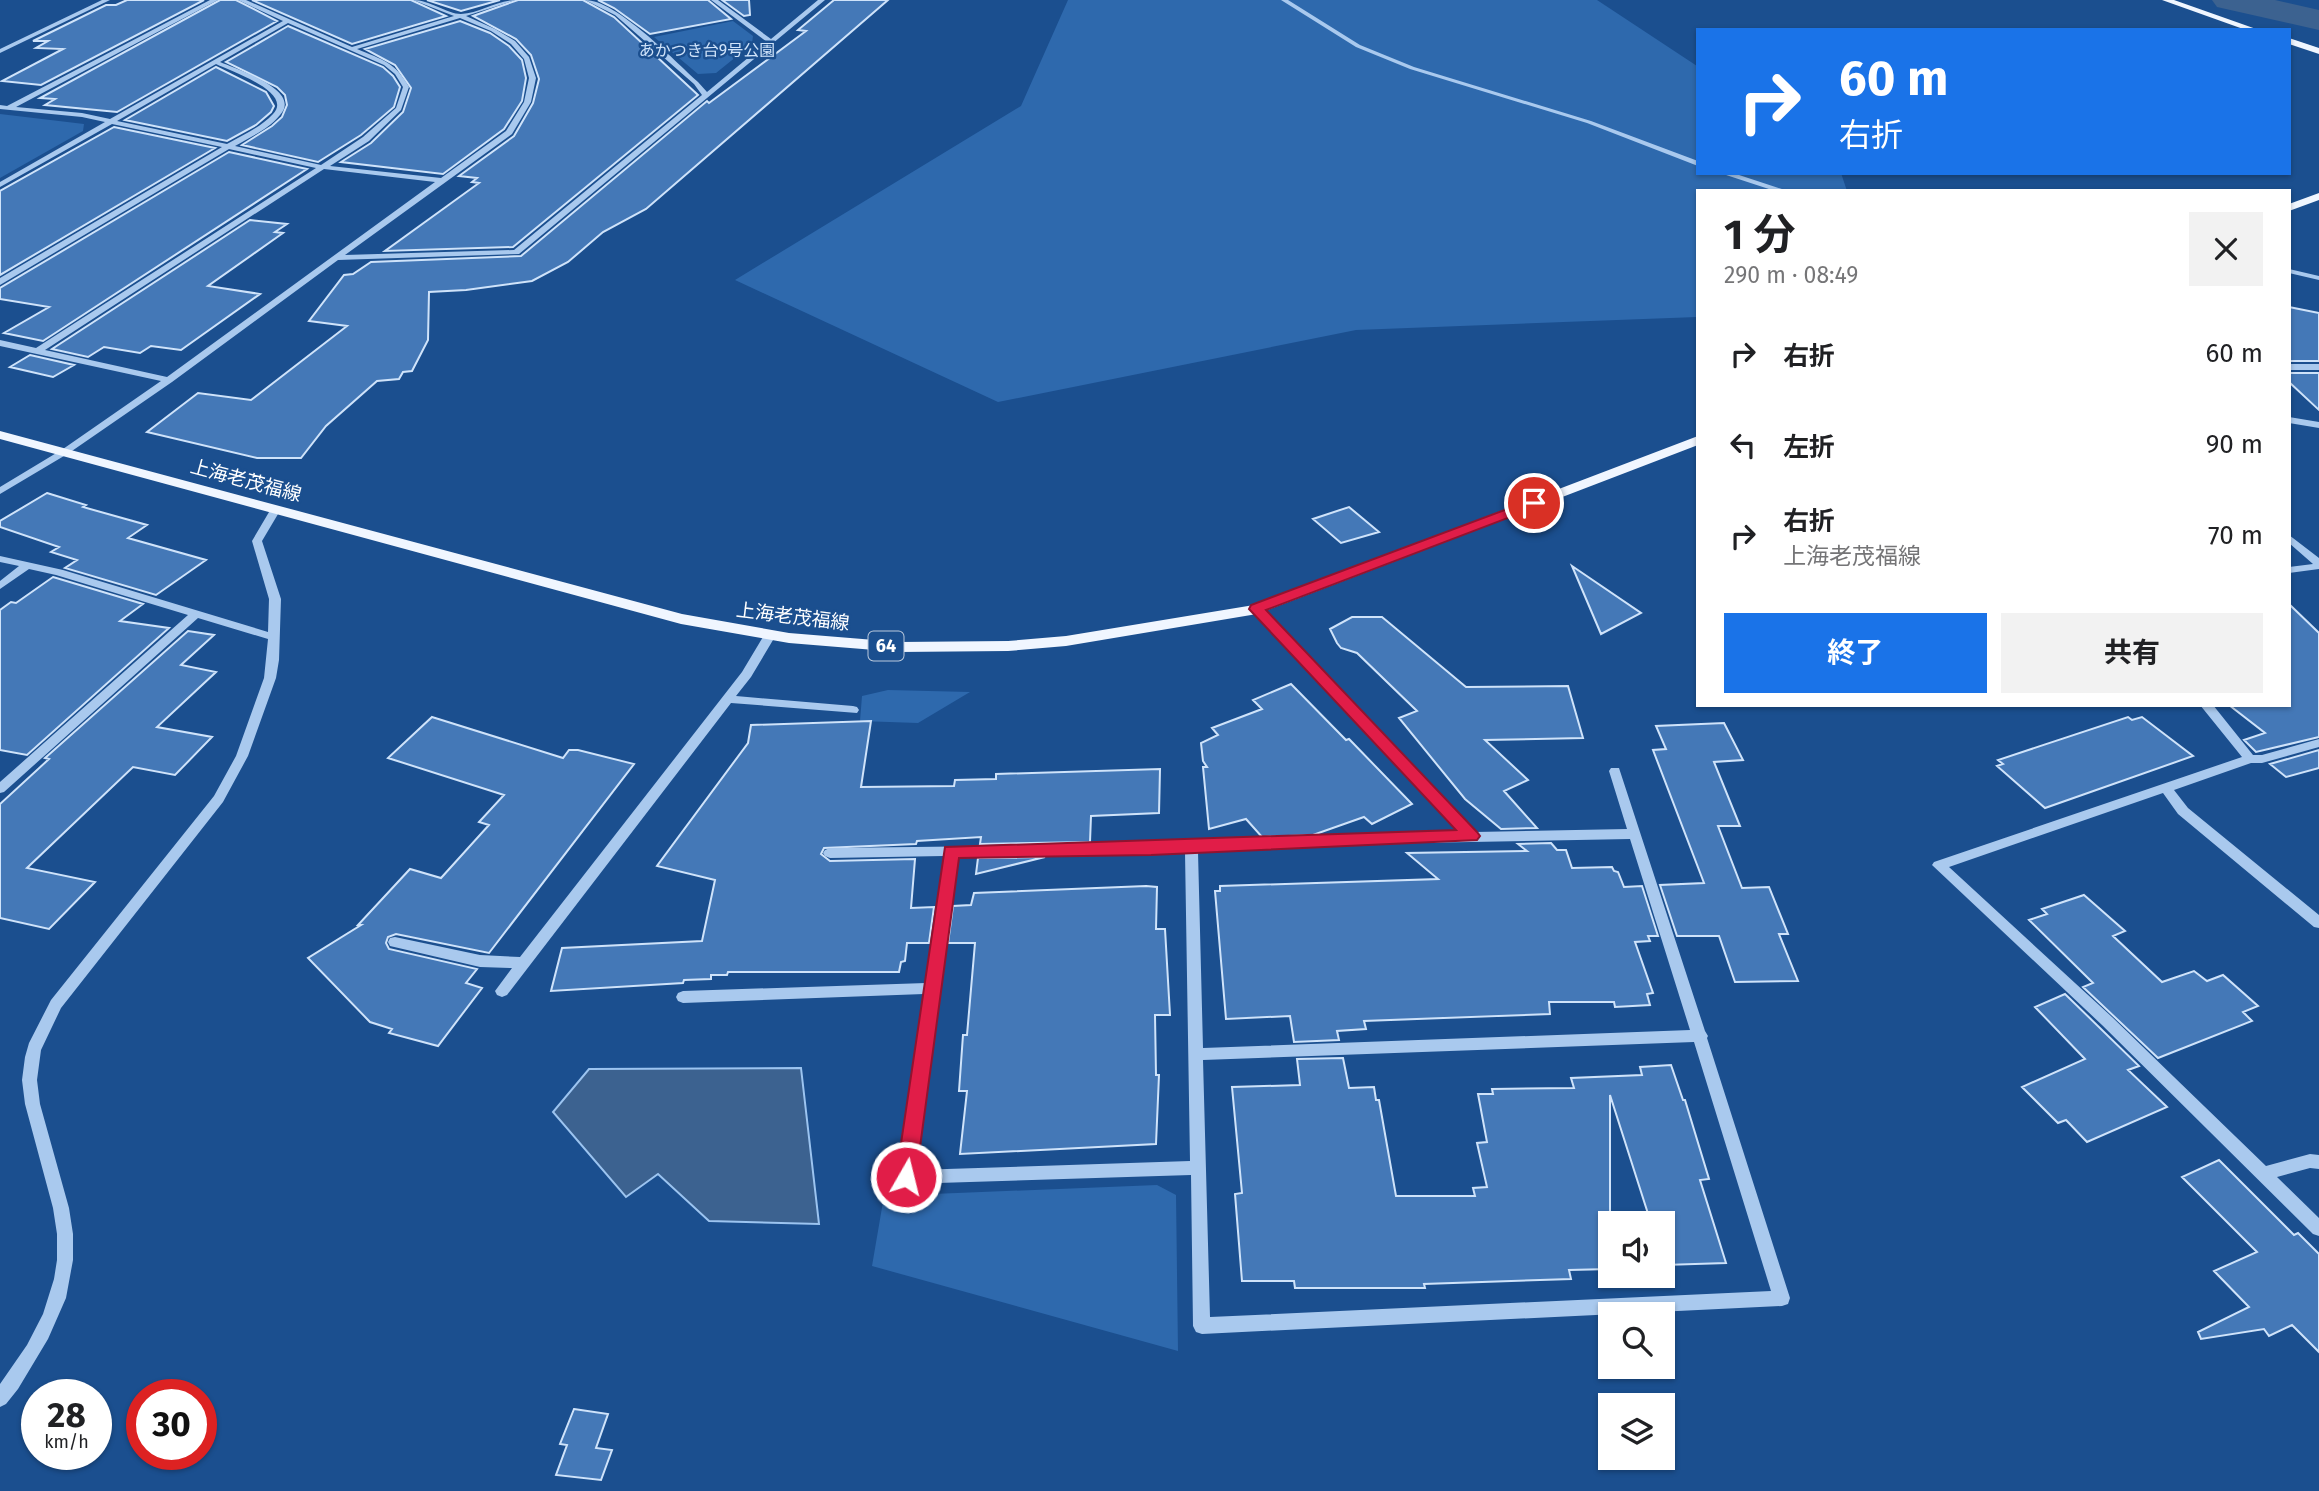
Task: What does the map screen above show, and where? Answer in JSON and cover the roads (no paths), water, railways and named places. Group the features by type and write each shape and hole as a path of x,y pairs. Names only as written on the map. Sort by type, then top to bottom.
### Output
{"main road":[{"path":"2166,0 2249,28"},
{"path":"2291,42 2319,51"},
{"path":"2291,207 2319,196"},
{"name":"上海老茂福線","path":"0,435 681,619 770,635 899,647 1007,646 1066,641 1256,609 1696,441"}],"street":[{"path":"0,51 107,0"},
{"path":"10,107 215,0"},
{"path":"38,351 386,124 403,101 406,87 398,73 354,48 241,0"},
{"path":"0,491 65,451 169,380 509,132 527,108 534,86 530,61 516,44 458,16 416,0"},
{"path":"354,48 513,0"},
{"path":"588,0 617,14 696,83 706,95"},
{"path":"714,0 771,42"},
{"path":"338,258 516,252 822,0"},
{"path":"1284,0 1358,46 1412,68 1589,122 1696,163"},
{"path":"0,185 288,20"},
{"path":"0,282 228,147 279,113 282,103 280,96 270,87 216,62"},
{"path":"0,107 112,121 322,167 444,181"},
{"path":"1731,175 1776,189"},
{"path":"2291,271 2319,278"},
{"path":"0,343 169,380"},
{"path":"2291,367 2319,367"},
{"path":"2291,420 2319,425"},
{"path":"0,1398 19,1375 39,1340 52,1310 65,1260 61,1204 30,1092 32,1059 42,1027 56,1004 219,799 242,756 270,678 275,599 257,541 276,509"},
{"path":"2291,540 2319,564"},
{"path":"0,559 274,637"},
{"path":"2291,570 2319,564"},
{"path":"0,586 27,565"},
{"path":"1256,609 1471,836"},
{"path":"0,789 196,614"},
{"path":"502,991 728,699 758,658 770,635"},
{"path":"728,699 853,710"},
{"path":"2208,707 2250,759"},
{"path":"2319,743 2262,760 2250,759 1939,865 2107,1021 2240,1155 2264,1174 2319,1229"},
{"path":"1191,847 1202,1326 1782,1298 1615,771"},
{"path":"2166,788 2183,811 2319,923"},
{"path":"830,853 1191,847 1471,836 1635,834"},
{"path":"951,852 906,1177 1199,1168"},
{"path":"395,942 480,961 524,963"},
{"path":"683,997 932,988"},
{"path":"1197,1054 1701,1036"},
{"path":"2264,1174 2310,1161 2319,1162"}],"waterway":[{"path":"2229,0 2319,20"}],"park label":[{"name":"あかつき台9号公園","path":"707,50"}]}
